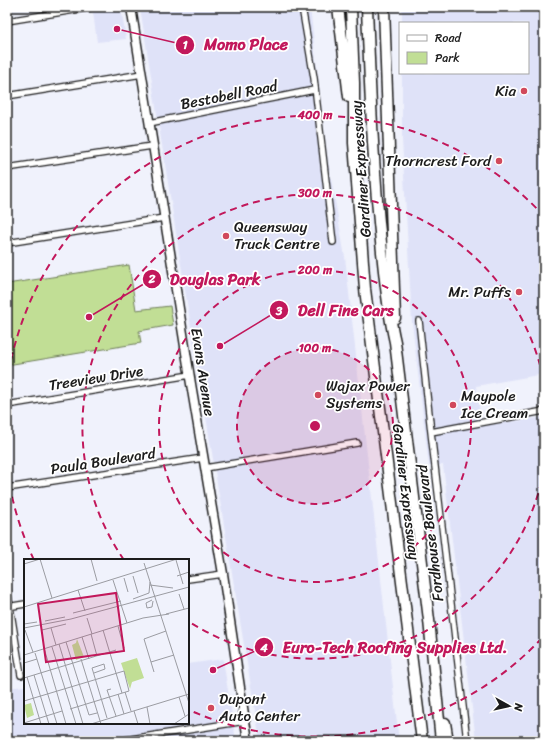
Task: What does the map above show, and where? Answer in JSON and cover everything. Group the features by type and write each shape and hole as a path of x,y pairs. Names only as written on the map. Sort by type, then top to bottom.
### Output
{"highway":[{"path":"338,7 354,143"},
{"name":"Gardiner Expressway","path":"351,7 354,83 354,143 365,289 422,741"},
{"name":"Gardiner Expressway","path":"367,7 375,180 390,320 394,342 436,684 441,741"},
{"path":"384,7 395,294 394,342"},
{"name":"Gardiner Expressway","path":"436,684 448,741"}],"main road":[{"name":"Evans Avenue","path":"131,7 152,146 223,574 248,741"}],"street":[{"path":"7,21 93,7"},
{"path":"302,7 321,136 333,242"},
{"path":"7,96 142,74"},
{"name":"Bestobell Road","path":"149,122 314,90"},
{"path":"7,168 152,146"},
{"path":"7,243 164,218"},
{"name":"Fordhouse Boulevard","path":"419,321 467,741"},
{"name":"Treeview Drive","path":"7,405 190,375"},
{"path":"431,432 544,412"},
{"path":"205,468 357,444"},
{"name":"Paula Boulevard","path":"7,488 203,458"},
{"path":"189,579 223,574"},
{"path":"7,588 8,607 21,675"},
{"path":"8,607 24,604"},
{"path":"118,741 245,721"}],"shaded area":[{"path":"140,7 310,7 326,150 345,257 399,741 260,741 190,321"},
{"path":"402,7 544,7 544,374 476,386 482,426 544,417 544,741 476,741 443,465 429,466 412,322 402,139 402,74 529,74 529,22 402,22"},
{"path":"121,8 126,39 97,42 93,12"},
{"path":"223,659 236,741 7,741 7,688 24,686 24,724 189,724 189,664"}],"green space":[{"path":"129,265 136,310 170,306 173,325 139,331 141,343 7,365 7,284"}],"place":[{"name":"Momo Place","path":"117,29"},
{"name":"Kia","path":"524,91"},
{"name":"Thorncrest Ford","path":"499,161"},
{"name":"Queensway Truck Centre","path":"226,236"},
{"name":"Mr. Puffs","path":"519,292"},
{"name":"Douglas Park","path":"89,317"},
{"name":"Dell Fine Cars","path":"220,346"},
{"name":"Wajax Power Systems","path":"318,395"},
{"name":"Maypole Ice Cream","path":"453,405"},
{"name":"Euro-Tech Roofing Supplies Ltd.","path":"213,670"},
{"name":"Dupont Auto Center","path":"211,708"}]}
